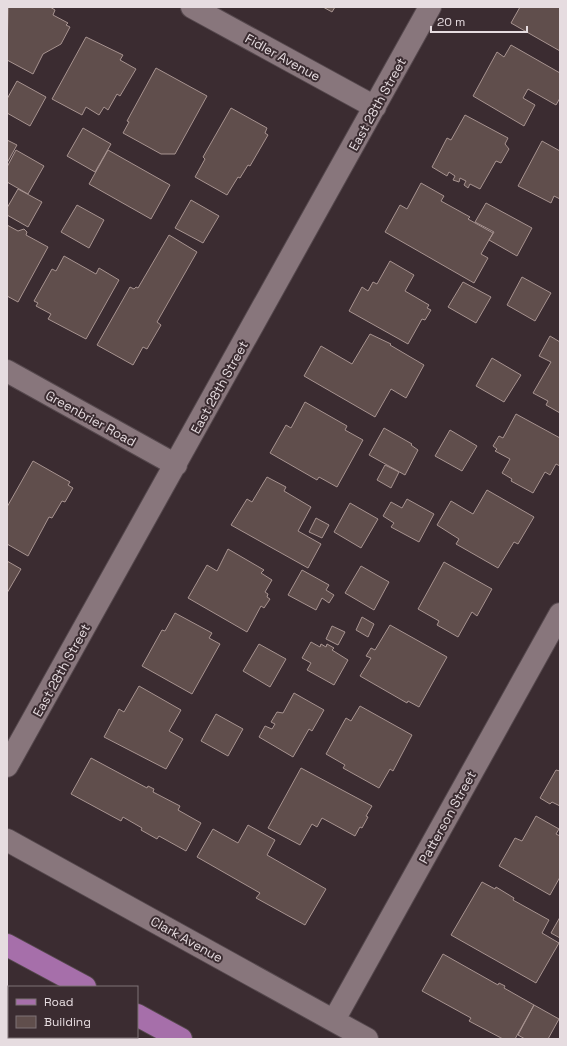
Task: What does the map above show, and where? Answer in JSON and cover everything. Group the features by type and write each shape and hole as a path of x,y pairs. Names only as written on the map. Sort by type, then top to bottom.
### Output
{"main road":[{"path":"7,945 83,986"},
{"path":"138,1016 178,1038"}],"street":[{"name":"Fidler Avenue","path":"192,7 375,107"},
{"name":"East 28th Street","path":"7,766 430,7"},
{"name":"Greenbrier Road","path":"7,371 176,465"},
{"name":"Patterson Street","path":"334,1020 560,614"},
{"name":"Clark Avenue","path":"7,840 367,1039"}],"building":[{"path":"8,7 50,7 55,10 53,15 68,23 66,25 70,27 61,44 43,54 33,74 7,60"},
{"path":"323,7 335,7 332,12"},
{"path":"520,7 560,7 560,51 511,23"},
{"path":"86,37 123,55 120,60 136,69 120,96 117,94 108,110 104,107 99,115 86,107 82,115 52,99"},
{"path":"511,45 560,73 560,98 556,105 528,89 523,98 535,105 524,126 473,96 497,52 504,57"},
{"path":"156,68 207,96 175,154 161,154 123,133 129,122 127,121"},
{"path":"17,81 46,97 30,126 7,113 7,99"},
{"path":"231,108 267,128 265,133 268,135 250,166 248,165 240,178 238,177 227,195 195,177 205,159 203,157"},
{"path":"465,115 508,138 505,144 509,149 501,163 496,161 480,189 470,184 468,188 464,185 466,181 460,178 459,182 453,180 455,176 449,172 447,176 432,167 447,138 451,140"},
{"path":"83,128 111,144 95,172 67,156"},
{"path":"7,140 17,145 7,163"},
{"path":"542,141 560,151 560,199 554,196 551,203 518,186"},
{"path":"16,150 44,166 28,194 7,182 7,167"},
{"path":"108,150 170,185 151,219 89,184"},
{"path":"421,183 444,196 441,201 470,217 468,219 493,233 481,254 488,258 474,283 385,232 400,205 407,209"},
{"path":"18,189 42,202 28,227 7,215 7,208"},
{"path":"191,200 219,216 203,243 175,228"},
{"path":"486,203 532,228 517,256 489,240 494,232 475,222"},
{"path":"77,205 104,220 89,248 61,232"},
{"path":"7,225 18,231 24,229 27,232 26,235 48,247 18,302 7,296"},
{"path":"169,235 197,252 157,322 161,325 147,349 143,347 133,365 97,345 130,287 134,289 136,287 138,288"},
{"path":"64,256 96,274 99,268 119,280 86,339 48,319 51,314 36,306 38,303 34,301 52,269 56,271"},
{"path":"390,261 414,275 405,291 429,305 427,308 431,310 425,320 422,319 408,344 349,311 362,287 368,291 373,282 377,284"},
{"path":"522,277 551,293 535,321 507,305"},
{"path":"463,282 491,297 476,323 448,307"},
{"path":"370,334 391,344 390,345 424,365 406,398 391,389 375,417 304,376 321,346 352,364"},
{"path":"550,336 560,342 560,413 546,405 548,401 533,393 551,362 539,356"},
{"path":"492,358 521,375 504,402 476,386"},
{"path":"305,402 347,426 345,430 363,440 337,487 319,477 317,480 270,453 286,425 291,428"},
{"path":"516,414 560,438 560,466 556,464 550,475 545,472 533,493 511,481 512,479 502,473 510,459 495,451 497,449 493,446 499,436 503,438"},
{"path":"384,428 412,444 411,445 418,450 405,475 369,455"},
{"path":"450,430 477,446 462,471 435,456"},
{"path":"33,461 70,482 68,485 73,488 65,502 62,501 52,518 49,517 28,556 7,544 7,507"},
{"path":"385,465 399,472 391,488 377,480"},
{"path":"267,477 286,487 284,491 311,507 298,531 321,544 308,568 231,525 247,499 252,502"},
{"path":"487,490 534,517 518,544 514,542 498,568 456,544 459,539 437,525 451,501 473,514"},
{"path":"407,499 434,514 419,542 391,527 394,523 383,516 391,502 402,508"},
{"path":"350,503 378,519 361,548 334,532"},
{"path":"316,518 329,525 322,538 309,532"},
{"path":"228,549 264,570 261,573 272,580 265,592 268,594 267,597 270,599 264,608 261,606 247,632 188,598 207,565 217,571"},
{"path":"7,561 21,569 7,593"},
{"path":"444,562 492,589 477,616 472,612 458,637 437,625 439,621 418,609"},
{"path":"361,566 389,582 374,610 345,593"},
{"path":"302,570 329,585 326,590 334,595 329,603 322,598 316,610 288,595"},
{"path":"175,613 212,633 209,638 220,644 192,694 142,666 162,630 165,631"},
{"path":"362,617 374,624 368,637 356,630"},
{"path":"390,625 447,657 419,707 408,701 407,703 360,676 371,658 366,656 371,648 375,650"},
{"path":"332,626 345,632 338,645 326,639"},
{"path":"311,642 320,647 321,644 326,647 327,644 334,648 332,650 348,660 334,685 307,670 311,663 302,658"},
{"path":"259,644 286,659 270,687 243,671"},
{"path":"139,686 181,710 169,731 183,739 166,769 104,737 119,709 124,712"},
{"path":"294,693 324,710 312,731 309,729 293,757 259,737 265,726 272,729 275,724 271,722 277,712 283,713"},
{"path":"360,706 412,735 393,771 390,769 379,788 343,768 345,765 326,754 346,718 351,721"},
{"path":"216,714 243,729 228,756 201,741"},
{"path":"91,758 147,788 148,786 154,789 153,792 180,806 178,810 201,823 186,851 159,836 157,839 123,817 121,821 71,794"},
{"path":"301,768 372,806 366,816 368,817 362,828 360,827 355,836 322,818 317,827 312,824 300,845 268,828"},
{"path":"556,770 560,771 560,806 552,802 550,804 540,798"},
{"path":"536,816 559,829 556,834 560,836 560,877 550,895 499,866 515,838 522,841"},
{"path":"248,825 275,840 267,855 326,889 305,925 256,898 260,893 197,857 213,829 238,843"},
{"path":"482,882 495,889 496,887 514,898 513,900 549,920 542,933 559,943 536,983 451,935"},
{"path":"560,917 560,938 551,933"},
{"path":"443,954 498,985 499,983 505,986 504,988 534,1005 515,1039 503,1039 469,1021 471,1018 422,991"},
{"path":"534,1005 559,1019 548,1039 525,1039 518,1035"}]}
